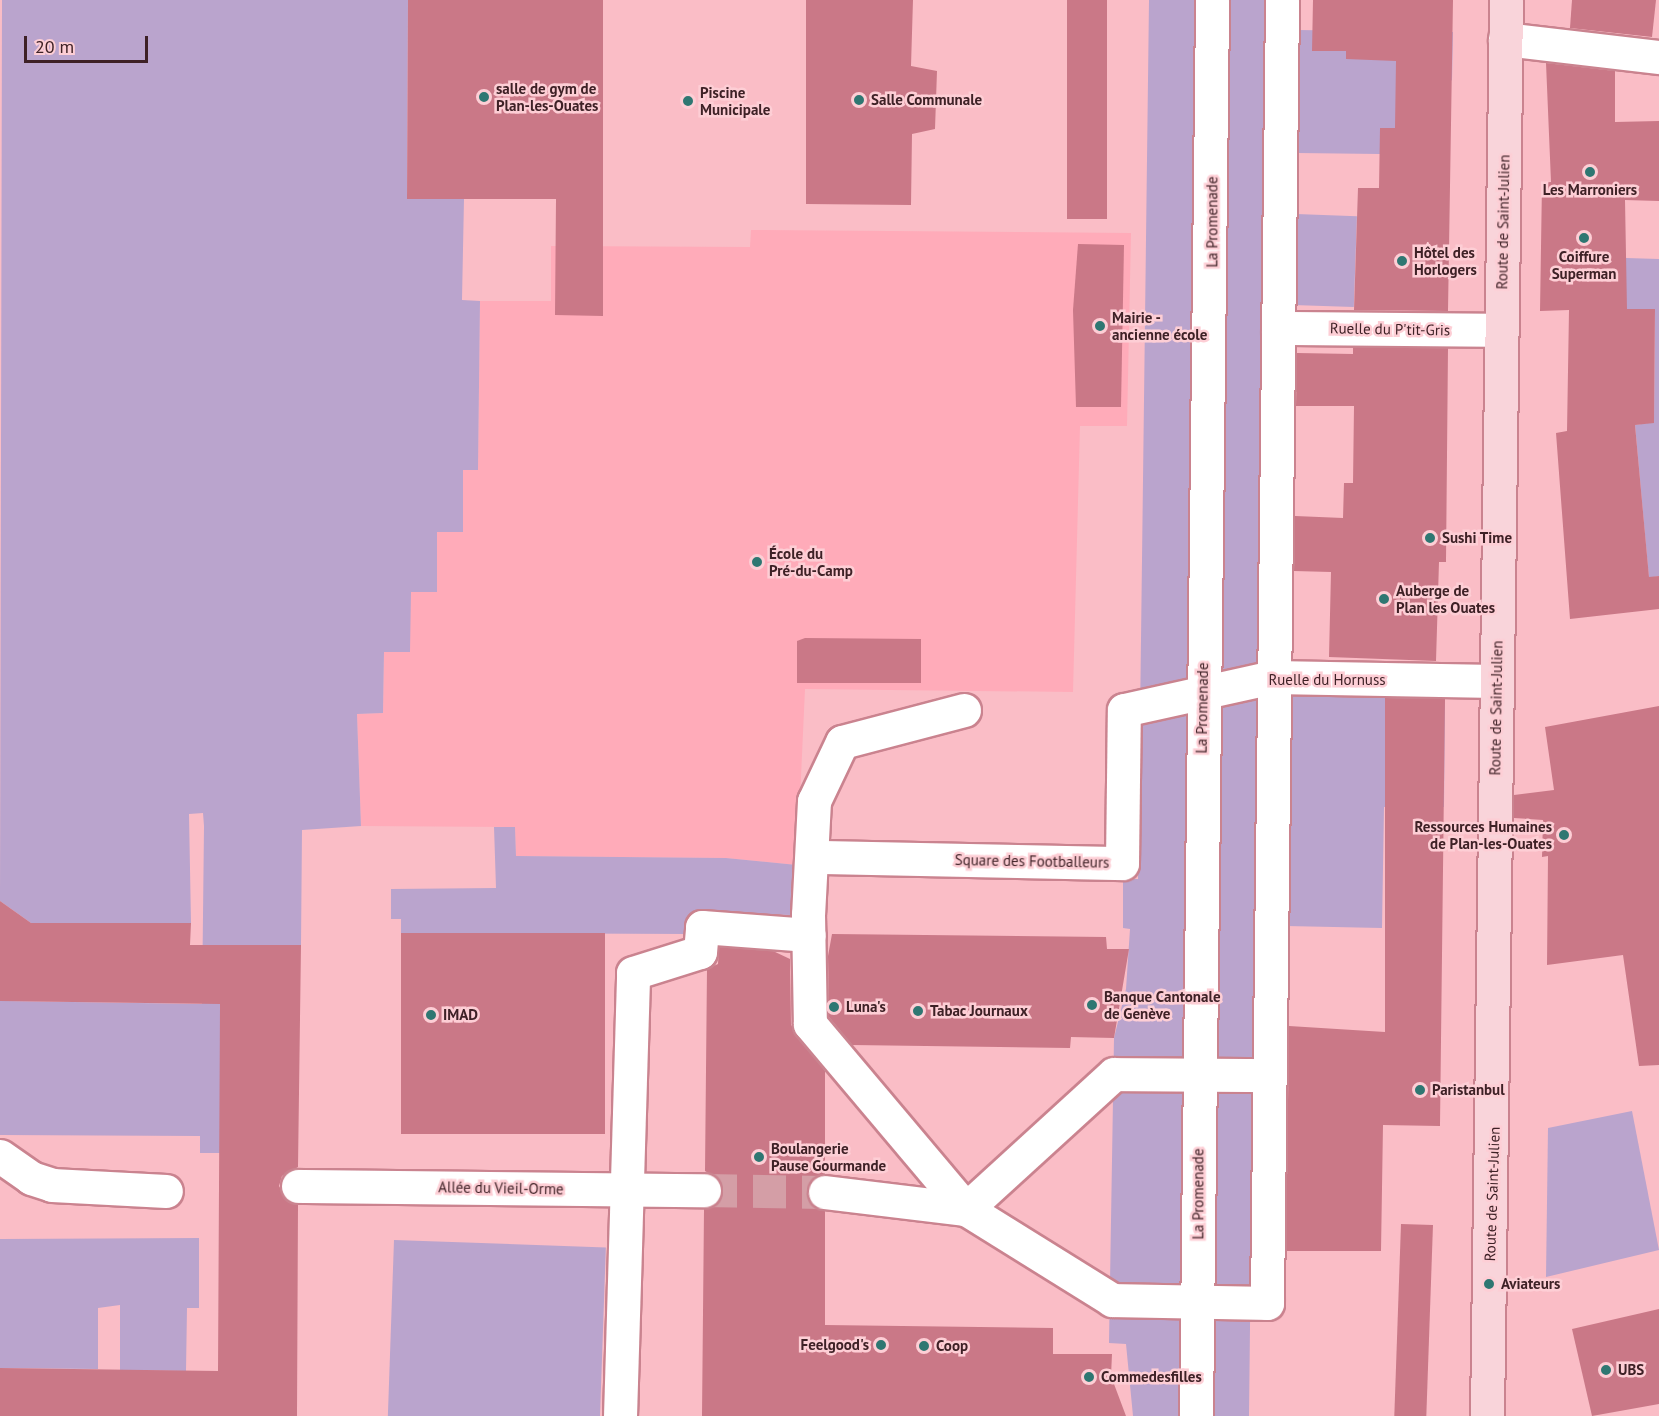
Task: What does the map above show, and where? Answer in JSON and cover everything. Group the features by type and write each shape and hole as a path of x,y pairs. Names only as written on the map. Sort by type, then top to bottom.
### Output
{"main road":[{"name":"Route de Saint-Julien","path":"1487,1416 1494,1151 1496,681 1506,0"}],"street":[{"name":"La Promenade","path":"1196,1416 1202,694 1212,289 1212,0"},
{"path":"964,710 842,742 814,801 809,935 810,1024 966,1209 1112,1300 1267,1303 1268,975 1282,0"},
{"path":"1505,39 1659,57"},
{"name":"Ruelle du P'tit-Gris","path":"1278,328 1502,330"},
{"name":"Ruelle du Hornuss","path":"1125,710 1273,677 1496,681"},
{"name":"Square des Footballeurs","path":"827,857 1122,863 1125,710"},
{"path":"620,1416 633,973 700,952 702,927 809,935"},
{"path":"825,1192 966,1209 1114,1074 1267,1075"},
{"path":"0,1156 31,1178 52,1185 166,1191"},
{"name":"Allée du Vieil-Orme","path":"298,1186 704,1190"}],"shaded area":[{"path":"2,0 408,0 407,199 464,199 462,300 480,301 478,470 463,470 463,532 437,532 437,592 411,592 410,652 384,652 383,713 357,714 361,826 302,830 301,945 221,945 220,1153 200,1153 200,1136 0,1135 0,997 6,1001 202,1004 204,826 203,813 189,814 191,923 31,923 0,901"},
{"path":"1149,0 1265,0 1249,1416 1133,1416 1126,1344 1109,1343 1114,1038 1126,989 1130,929 1123,928 1123,879 1138,879"},
{"path":"1297,30 1453,32 1452,80 1395,128 1380,128 1380,154 1297,153"},
{"path":"1296,214 1357,216 1354,307 1293,305"},
{"name":"École du Pré-du-Camp","path":"751,230 1131,233 1127,426 1080,426 1073,692 805,689 797,865 726,858 516,856 515,827 361,826 357,714 383,713 384,652 411,592 437,591 437,532 463,532 463,470 478,470 480,301 551,301 551,246 750,247"},
{"path":"1626,258 1659,259 1659,576 1649,578 1635,425 1654,422 1655,309 1625,309"},
{"path":"1291,694 1445,698 1444,807 1384,807 1382,928 1286,926"},
{"path":"494,827 515,827 516,856 726,858 797,865 793,915 691,913 690,934 401,933 401,919 391,919 391,889 496,888"},
{"path":"1632,1111 1659,1250 1546,1277 1548,1128"},
{"path":"199,1238 199,1308 187,1308 186,1371 120,1370 120,1305 98,1308 98,1369 0,1368 0,1239"},
{"path":"394,1240 606,1247 600,1416 388,1416"}],"building":[{"name":"salle de gym de Plan-les-Ouates","path":"408,0 603,0 603,316 555,315 556,199 407,199"},
{"name":"Salle Communale","path":"806,0 913,0 911,66 937,71 935,129 912,134 911,205 806,204"},
{"path":"1067,0 1107,0 1107,219 1067,219"},
{"path":"1313,0 1453,0 1448,311 1354,310 1358,188 1379,188 1380,128 1395,128 1396,61 1346,59 1346,51 1312,51"},
{"path":"1572,0 1656,0 1652,37 1570,28"},
{"path":"1546,63 1615,71 1615,122 1659,121 1659,201 1625,200 1627,309 1655,309 1654,423 1635,425 1649,577 1659,576 1659,609 1570,619 1556,433 1567,431 1569,310 1540,311 1542,183 1551,182"},
{"name":"Mairie - ancienne école","path":"1078,244 1124,245 1121,407 1076,407 1073,310"},
{"path":"1353,347 1448,348 1446,562 1439,562 1436,661 1329,657 1331,572 1294,571 1295,516 1343,518 1344,483 1353,483 1354,406 1296,406 1297,353 1353,354"},
{"path":"805,638 921,639 921,683 797,683 797,641"},
{"path":"1385,698 1445,699 1440,1126 1383,1125 1381,1251 1286,1251 1289,1026 1385,1032"},
{"path":"1659,706 1659,1065 1639,1066 1623,955 1547,965 1548,856 1542,857 1543,820 1514,818 1514,795 1554,790 1545,727"},
{"path":"0,901 31,923 191,923 190,945 301,945 298,1167 282,1176 279,1186 288,1202 298,1205 297,1416 0,1416 0,1368 218,1371 220,1004 0,1001"},
{"path":"401,933 605,933 605,1134 401,1134"},
{"path":"832,934 1106,937 1107,949 1129,949 1114,1038 1071,1037 1070,1048 852,1045 829,1017 828,956"},
{"path":"719,947 773,951 790,959 791,1025 825,1071 825,1174 810,1180 806,1190 813,1207 825,1211 825,1325 1053,1328 1053,1354 1112,1354 1111,1376 1126,1416 702,1416 704,1209 714,1206 723,1191 720,1180 705,1171 707,969 718,964"},
{"path":"1401,1224 1433,1225 1426,1416 1394,1416"},
{"path":"1659,1309 1659,1404 1592,1416 1572,1329"}],"tunnel":[{"path":"704,1190 825,1192"}],"place":[{"name":"salle de gym de Plan-les-Ouates","path":"484,97"},
{"name":"Salle Communale","path":"859,100"},
{"name":"Piscine Municipale","path":"688,101"},
{"name":"Les Marroniers","path":"1590,172"},
{"name":"Coiffure Superman","path":"1584,238"},
{"name":"Hôtel des Horlogers","path":"1402,261"},
{"name":"Mairie - ancienne école","path":"1100,326"},
{"name":"Sushi Time","path":"1430,538"},
{"name":"École du Pré-du-Camp","path":"757,562"},
{"name":"Auberge de Plan les Ouates","path":"1384,599"},
{"name":"Ressources Humaines de Plan-les-Ouates","path":"1564,835"},
{"name":"Banque Cantonale de Genève","path":"1092,1005"},
{"name":"Luna's","path":"834,1007"},
{"name":"Tabac Journaux","path":"918,1011"},
{"name":"IMAD","path":"431,1015"},
{"name":"Paristanbul","path":"1420,1090"},
{"name":"Boulangerie Pause Gourmande","path":"759,1157"},
{"name":"Aviateurs","path":"1489,1284"},
{"name":"Feelgood's","path":"881,1345"},
{"name":"Coop","path":"924,1346"},
{"name":"UBS","path":"1606,1370"},
{"name":"Commedesfilles","path":"1089,1377"}]}
